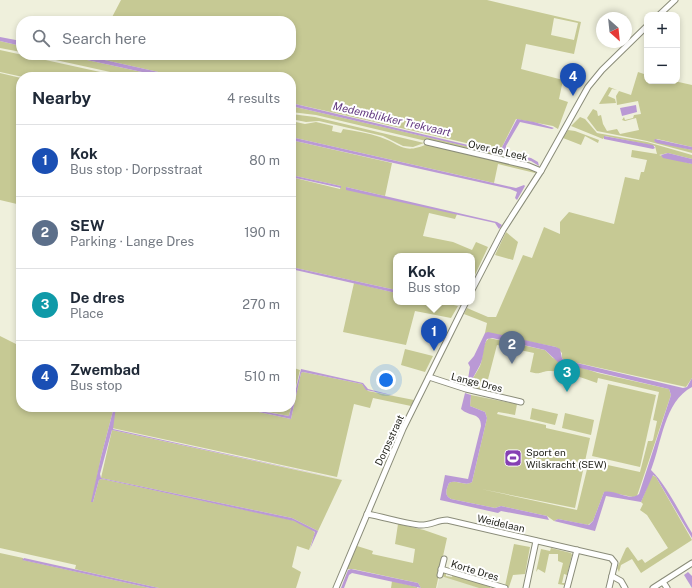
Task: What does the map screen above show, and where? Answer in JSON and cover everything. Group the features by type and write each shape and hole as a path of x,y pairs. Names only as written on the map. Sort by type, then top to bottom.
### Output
{"street":[{"path":"662,12 675,0"},
{"path":"475,284 503,230 541,171 588,88 606,66 644,29"},
{"name":"Over de Leek","path":"427,142 529,166 541,171"},
{"name":"Dorpsstraat","path":"336,588 403,429 465,305"},
{"name":"Lange Dres","path":"429,377 466,389 521,402"},
{"name":"Weidelaan","path":"367,514 420,525 431,524 440,520 447,520 614,559 615,563 612,576"},
{"path":"526,588 536,541"},
{"path":"567,588 578,550"},
{"name":"Korte Dres","path":"440,575 444,558"},
{"path":"653,588 691,565"},
{"name":"Korte Dres","path":"441,569 505,588"},
{"path":"609,588 612,576 622,582 626,588"},
{"path":"663,582 667,588"}],"shaded area":[{"path":"0,37 16,40 16,45 0,41"},
{"path":"87,60 104,60 158,72 142,72"},
{"path":"296,104 489,150 501,149 517,119 554,128 552,129 520,122 506,146 506,153 531,158 538,162 539,166 531,161 296,107"},
{"path":"636,105 637,112 622,116 620,108"},
{"path":"604,136 653,145 655,148 653,149 604,139"},
{"path":"296,138 516,188 525,186 517,200 515,198 517,192 510,189 296,141"},
{"path":"655,139 692,147 692,150 657,143 654,141"},
{"path":"668,153 692,159 692,164 663,158 661,155"},
{"path":"296,176 341,186 341,188 296,178"},
{"path":"346,187 497,222 502,225 499,229 495,223 346,190"},
{"path":"296,268 393,289 393,292 296,270"},
{"path":"488,332 556,347 560,349 564,360 683,388 687,387 692,378 692,387 675,402 670,412 651,470 663,484 673,500 692,533 692,538 656,477 653,475 641,502 606,496 595,531 554,521 558,519 589,525 593,521 604,492 612,492 631,497 639,494 671,395 669,389 559,363 545,350 492,338 487,339 480,365 469,385 467,385 470,367 468,363 474,356 485,333"},
{"path":"301,369 363,383 368,389 395,396 366,390 362,384 303,372 301,373 296,396 296,389"},
{"path":"465,393 471,395 470,406 485,412 487,418 472,482 467,484 455,482 449,483 446,490 447,496 451,499 495,508 501,506 547,516 549,520 501,511 498,513 440,500 445,475 468,479 481,426 477,417 461,409"},
{"path":"113,412 115,412 113,429 349,481 112,430 100,474 101,478 292,518 318,531 310,549 315,532 294,521 102,479 99,480 93,502 91,502"},
{"path":"259,412 265,412 289,416 290,412 293,412 291,419"},
{"path":"24,558 159,588 150,588 22,560"},
{"path":"351,569 418,583 421,588 352,573 349,575 344,588 341,588 348,570"},
{"path":"688,572 692,576 692,588 684,575"},
{"path":"440,575 452,578 479,588 437,588"}],"green space":[{"path":"121,0 487,0 581,22 574,54 526,44 521,69 563,80 559,99 568,102 558,129 553,126 516,119 501,149 497,150 296,104 296,72 158,72 104,60 296,60 296,16 113,16","holes":["554,18 578,23 574,40 551,35"]},
{"path":"0,41 16,45 16,51 0,48"},
{"path":"0,50 16,54 16,60 46,60 100,72 16,72 16,75 0,72"},
{"path":"56,60 87,60 142,72 110,72"},
{"path":"638,72 644,74 644,84 680,84 680,82 692,85 692,147 657,139 654,141 692,150 692,153 647,141 597,131 587,118 593,109 597,111 598,116 601,115 603,124 607,131 617,129 620,134 639,130 636,118 625,121 622,120 624,117 625,120 633,118 634,115 641,114 638,101 617,105 616,96 619,91 631,95"},
{"path":"0,73 16,77 16,204 0,200"},
{"path":"609,87 617,90 612,89 608,96 615,99 616,103 599,104"},
{"path":"296,107 488,151 496,155 494,157 316,115 296,113"},
{"path":"296,115 315,117 424,143 413,147 403,146 383,136 319,121 306,122 296,120"},
{"path":"580,117 585,119 597,133 647,142 692,155 692,159 668,153 659,155 692,164 692,378 686,387 564,360 562,358 562,353 556,347 485,333 487,323 464,314 467,308 488,317 496,317 523,255 532,258 544,227 560,234 560,222 569,212 614,224 625,177 639,180 641,172 644,172 647,160 631,157 632,150 657,154 655,146 605,136 603,139 571,126"},
{"path":"296,122 305,124 316,122 333,126 332,131 341,133 343,129 366,133 380,137 402,147 412,149 427,144 537,170 535,173 498,164 494,183 296,138"},
{"path":"568,130 599,140 598,143 585,136 581,145 563,138"},
{"path":"296,141 392,163 385,196 346,187 346,189 457,214 455,219 429,213 423,236 453,242 472,250 476,242 488,247 475,275 475,253 393,253 393,289 296,268 296,178 340,189 341,186 296,176"},
{"path":"506,232 518,242 513,260 495,255"},
{"path":"354,283 393,292 393,305 458,306 451,318 415,311 406,345 343,332"},
{"path":"0,336 16,344 16,412 113,412 101,457 92,502 99,480 102,479 287,519 302,524 313,530 315,533 309,550 297,546 292,567 301,572 296,588 159,588 75,569 76,565 0,548"},
{"path":"489,338 545,350 553,358 598,373 669,389 671,395 637,496 633,497 604,492 593,521 588,525 558,519 554,521 547,516 501,506 495,508 451,499 447,496 446,492 449,483 455,482 466,484 472,482 487,418 485,412 470,406 471,395 517,404 515,415 498,412 497,414 546,425 546,428 590,438 575,508 481,489 577,510 589,461 640,472 648,441 653,440 657,421 653,420 659,392 598,378 597,383 566,373 553,371 538,373 530,372 534,353 497,345 486,387 482,391 469,385 480,366 485,344"},
{"path":"405,349 433,356 425,372 401,365"},
{"path":"296,369 300,370 296,387"},
{"path":"303,372 362,384 368,391 414,400 411,406 373,398 370,408 354,404 337,477 112,428 115,412 259,412 291,419 293,412 296,412 296,396 301,373"},
{"name":"Sport en Wilskracht (SEW)","path":"608,384 656,395 640,467 592,456"},
{"path":"532,408 558,414 555,425 530,419"},
{"path":"269,412 290,412 289,416"},
{"name":"Sport en Wilskracht (SEW)","path":"565,413 594,420 591,435 562,428"},
{"path":"112,430 342,480 318,531 292,518 101,478"},
{"path":"652,475 656,477 692,540 641,573 632,559 621,565 619,572 617,568 626,548 628,547 638,561 642,559 645,563 668,548 647,515 640,510 643,504 641,502"},
{"path":"398,524 424,530 447,538 436,588 421,588 418,583 347,569 357,546 373,551 372,554 413,563 415,549 395,544"},
{"path":"514,544 530,547 525,574 513,575 509,587 505,586"},
{"path":"551,548 571,553 572,555 567,575 564,574 562,583 565,583 564,585 558,584 563,563 558,561 558,554 549,554 545,573 538,569 536,572 541,549 550,551"},
{"path":"0,553 23,558 23,560 150,588 0,588"},
{"path":"443,572 446,572 446,576 452,577 453,574 490,588 479,588 441,576"},
{"path":"392,581 417,587 417,588 391,588"}],"place":[{"name":"Zwembad","path":"573,96"},
{"name":"Kok","path":"434,351"},
{"name":"SEW","path":"512,364"},
{"name":"De dres","path":"567,392"},
{"name":"Sport en Wilskracht (SEW)","path":"513,458"}],"water label":[{"name":"Medemblikker Trekvaart","path":"392,119"}]}
